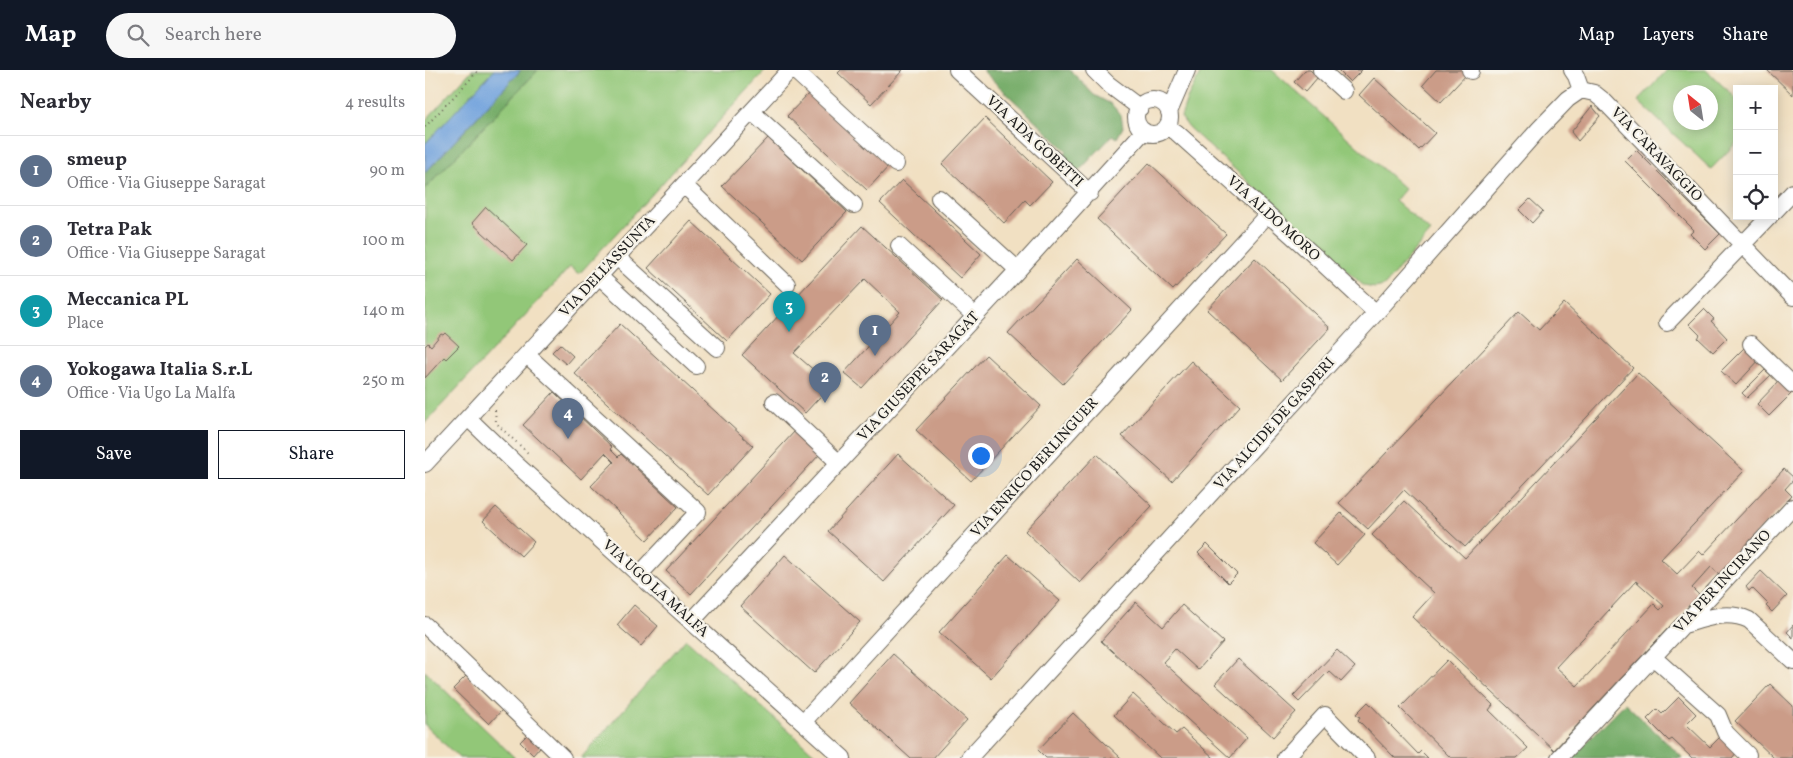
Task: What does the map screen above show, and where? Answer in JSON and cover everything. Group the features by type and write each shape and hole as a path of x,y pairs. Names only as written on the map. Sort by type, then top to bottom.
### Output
{"street":[{"name":"VIA DELL'ASSUNTA","path":"425,464 792,70"},
{"path":"792,70 896,164"},
{"name":"VIA ADA GOBETTI","path":"957,70 1090,193"},
{"path":"1094,70 1108,84 1140,108"},
{"path":"1165,114 1149,102 1140,108 1137,118 1138,123 1144,131 1154,134 1159,133 1165,114 1187,70"},
{"path":"1321,70 1344,91"},
{"path":"1572,70 1581,90"},
{"name":"VIA CARAVAGGIO","path":"1581,90 1594,93 1605,101 1793,297"},
{"name":"VIA ALCIDE DE GASPERI","path":"969,758 1375,314 1539,129 1568,99 1581,90"},
{"path":"751,112 854,205"},
{"name":"VIA ALDO MORO","path":"1165,114 1176,132 1375,314"},
{"name":"VIA GIUSEPPE SARAGAT","path":"691,622 1090,193 1144,131"},
{"path":"684,185 787,284"},
{"path":"1778,208 1793,192"},
{"path":"939,198 1018,270"},
{"name":"VIA ENRICO BERLINGUER","path":"803,722 1267,214"},
{"path":"1667,323 1766,220"},
{"path":"899,246 975,316"},
{"path":"617,257 717,348"},
{"path":"599,276 696,366"},
{"path":"1751,344 1793,385"},
{"path":"527,355 698,512 639,575"},
{"path":"774,402 839,463"},
{"name":"VIA UGO LA MALFA","path":"468,418 517,465 843,758"},
{"name":"VIA PER INCIRANO","path":"1559,758 1793,507"},
{"path":"1722,584 1721,594 1726,610 1732,615 1749,620 1793,661"},
{"path":"1683,626 1708,618 1732,615"},
{"path":"425,625 563,758"},
{"path":"1653,657 1718,715 1725,732 1748,755"},
{"path":"1285,758 1325,715 1367,758"}],"path":[{"path":"425,127 479,70"},
{"path":"497,406 494,410 496,422 528,453 517,465"}],"green space":[{"path":"472,70 494,70 425,144 425,121"},
{"path":"521,70 538,70 425,189 425,173"},
{"path":"538,70 766,70 579,274 570,267 425,423 425,189"},
{"path":"982,70 1070,70 1094,95 1111,104 1121,115 1123,127 1117,138 1113,135 1077,173 1061,158 1067,151"},
{"path":"1202,70 1272,70 1405,189 1395,201 1431,232 1384,286 1375,288 1364,286 1189,128 1181,117 1187,99"},
{"path":"1667,70 1706,70 1733,95 1733,146 1711,169 1638,101"},
{"path":"686,639 819,758 581,758"},
{"path":"425,671 515,758 459,758 425,725"},
{"path":"1625,703 1683,758 1571,758"}],"water":[{"path":"494,70 521,70 425,173 425,144"}],"building":[{"path":"841,70 903,70 871,104 838,73"},
{"path":"1305,70 1310,70 1318,77 1305,92 1294,82"},
{"path":"1338,70 1362,70 1350,82"},
{"path":"1436,70 1463,70 1467,74 1441,102 1423,85"},
{"path":"1767,70 1790,70 1793,73 1793,95"},
{"path":"1374,78 1435,133 1419,150 1359,95"},
{"path":"809,93 889,166 867,190 787,116"},
{"path":"1592,106 1600,116 1578,141 1571,132"},
{"path":"985,118 1052,182 1030,205 1025,200 1004,223 942,164"},
{"path":"768,138 847,212 802,260 722,186"},
{"path":"1636,150 1720,234 1705,249 1690,234 1694,230 1625,161"},
{"path":"1149,163 1226,234 1173,290 1097,219"},
{"path":"902,180 981,254 960,278 880,203"},
{"path":"1530,199 1543,211 1532,223 1519,210"},
{"path":"486,207 527,245 513,260 472,223"},
{"path":"691,221 770,294 727,341 648,268"},
{"path":"862,226 943,300 862,388 844,373 900,312 865,279 794,353 831,385 805,413 742,355"},
{"path":"1255,258 1330,328 1282,380 1207,310"},
{"path":"1077,259 1132,310 1063,384 1008,333"},
{"path":"1564,303 1633,368 1465,547 1404,490 1368,529 1339,503 1519,312 1539,330"},
{"path":"1704,309 1714,319 1711,321 1727,338 1713,352 1698,338 1700,335 1689,324"},
{"path":"620,324 753,446 708,495 574,373"},
{"path":"445,333 459,346 446,359 444,357 425,378 425,346 428,343 431,346 441,334"},
{"path":"560,344 573,356 566,364 552,352"},
{"path":"1747,345 1761,358 1736,385 1721,371"},
{"path":"986,355 1041,406 971,481 916,430"},
{"path":"1191,361 1240,406 1172,481 1122,436"},
{"path":"1765,370 1771,375 1747,398 1742,393"},
{"path":"1638,373 1744,471 1661,559 1677,574 1699,551 1703,555 1784,469 1793,477 1793,480 1785,489 1792,496 1719,574 1711,567 1692,588 1699,595 1554,750 1412,617 1434,593 1372,535 1404,501 1465,558","holes":["1636,581 1664,606 1660,610 1654,604 1577,686 1556,667"]},
{"path":"1780,380 1793,392 1769,416 1757,404"},
{"path":"554,392 612,447 610,449 618,457 621,454 678,507 647,540 591,486 614,462 605,453 581,479 523,425"},
{"path":"795,431 820,454 691,594 666,571"},
{"path":"898,454 954,505 884,582 828,531"},
{"path":"1097,454 1152,506 1080,583 1025,531"},
{"path":"496,507 534,542 521,556 483,521"},
{"path":"1341,513 1365,535 1337,565 1313,543"},
{"path":"1207,544 1237,574 1228,583 1198,553"},
{"path":"785,555 860,622 814,673 740,606"},
{"path":"1008,555 1060,601 991,678 939,632"},
{"path":"1761,571 1787,596 1772,612 1766,606 1768,604 1752,588 1749,591 1746,587"},
{"path":"1136,602 1163,627 1182,605 1223,642 1198,670 1175,649 1163,662 1247,738 1230,758 1101,641"},
{"path":"634,605 658,626 641,646 617,625"},
{"path":"1793,625 1793,638 1787,632"},
{"path":"1337,650 1355,667 1341,682 1329,671 1299,702 1293,696"},
{"path":"893,654 967,720 933,758 910,758 849,703"},
{"path":"1238,659 1296,712 1273,737 1215,684"},
{"path":"1447,660 1493,705 1489,710 1528,748 1517,758 1451,758 1400,708"},
{"path":"467,675 502,710 489,724 453,689"},
{"path":"1770,684 1793,706 1793,758 1774,758 1735,721"},
{"path":"1133,694 1176,734 1182,729 1214,758 1160,758 1114,715"},
{"path":"1679,697 1696,714 1686,724 1710,747 1722,735 1738,751 1732,758 1692,758 1672,739 1669,741 1647,719 1657,709 1662,714"},
{"path":"1368,702 1418,754 1421,751 1428,758 1395,758 1358,720 1360,717 1356,714"},
{"path":"1073,713 1121,758 1046,758 1038,750"},
{"path":"527,735 540,747 533,755 520,742"}],"place":[{"name":"Meccanica PL","path":"789,332"},
{"name":"smeup","path":"875,356"},
{"name":"Tetra Pak","path":"825,403"},
{"name":"Yokogawa Italia S.r.L","path":"568,439"}]}
